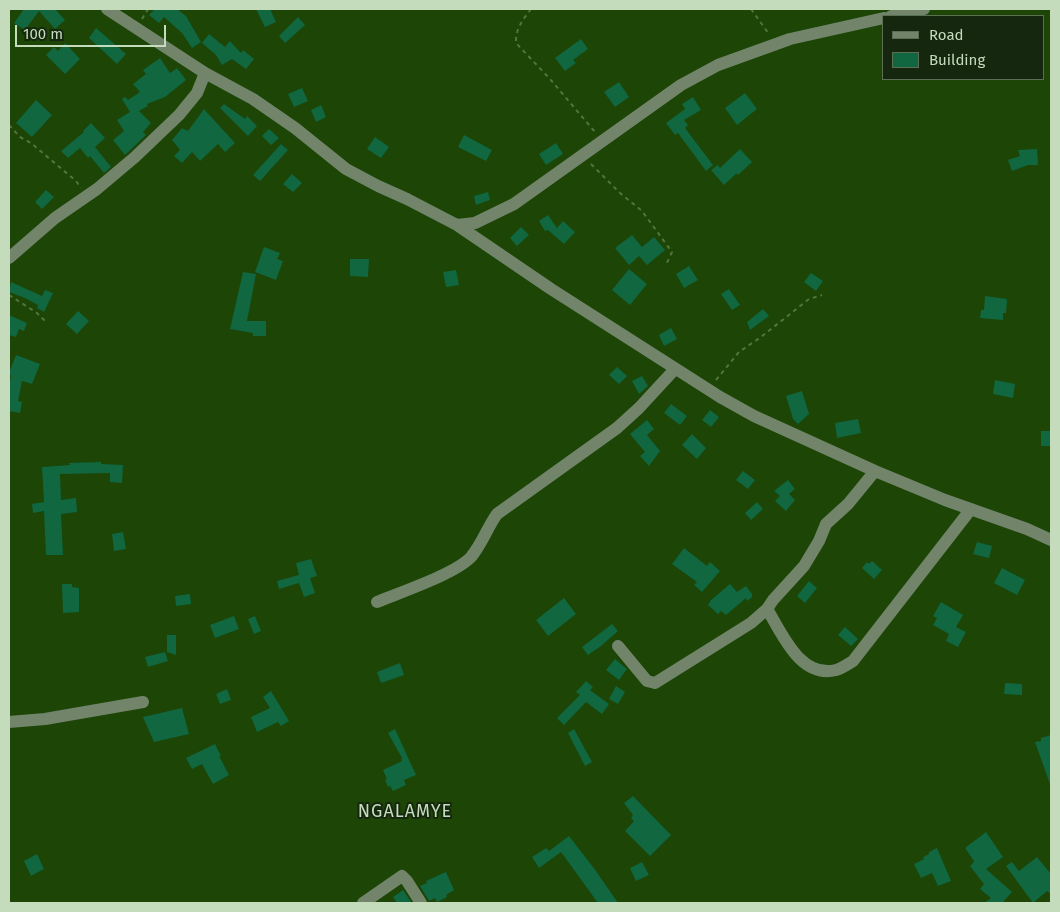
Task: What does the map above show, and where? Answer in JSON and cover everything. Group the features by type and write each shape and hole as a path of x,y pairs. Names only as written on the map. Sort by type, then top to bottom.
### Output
{"street":[{"path":"107,9 205,72 253,99 295,128 332,159 354,174 457,225 551,289 675,369 754,416 874,471 1027,529 1051,540"},
{"path":"896,15 924,9"},
{"path":"457,225 475,223 514,204 681,85 718,65 790,40 882,18"},
{"path":"9,258 18,248 55,218 135,157 179,115 197,93 205,72"},
{"path":"377,602 450,572 462,564 486,537 490,524 497,514 617,428 639,408 675,369"},
{"path":"618,646 647,681 655,683 751,623 767,609 804,566 819,541 826,524 848,504 874,471"},
{"path":"767,609 786,642 804,664 820,671 836,670 853,661 971,509"},
{"path":"9,722 45,719 143,702"},
{"path":"363,903 402,876 421,903"}],"path":[{"path":"531,9 522,22 516,36 516,43 594,131 598,144"},
{"path":"750,9 769,32 771,46"},
{"path":"9,125 20,137 31,143 76,181 87,195"},
{"path":"582,155 620,193 642,211 660,233 672,252 666,265"},
{"path":"9,295 37,313 47,323"},
{"path":"709,390 739,352 761,337 809,298 822,295"}],"building":[{"path":"24,9 55,9 65,20 55,29 39,11 25,30 14,23"},
{"path":"155,9 177,9 186,16 201,42 192,48 182,33 164,17 159,23 149,15"},
{"path":"256,9 270,9 276,22 265,27"},
{"path":"298,17 305,25 285,43 279,36"},
{"path":"96,28 126,54 117,64 89,38"},
{"path":"209,34 225,47 230,41 241,53 243,50 254,59 246,69 232,59 222,65 216,55 202,43"},
{"path":"581,39 588,49 573,60 576,63 565,71 555,58"},
{"path":"65,43 80,59 65,74 46,55 54,47 58,51"},
{"path":"160,58 170,73 177,68 186,80 165,97 147,104 148,106 139,111 151,123 143,132 146,135 125,155 113,140 124,131 117,120 130,112 122,99 125,97 128,100 140,92 133,84 146,74 143,70"},
{"path":"619,82 629,97 615,107 604,92"},
{"path":"302,88 308,101 294,107 288,94"},
{"path":"745,93 757,109 737,125 725,108"},
{"path":"693,97 701,110 684,120 688,125 685,128 713,165 706,171 678,133 675,135 666,123 685,109 682,104"},
{"path":"36,100 52,115 32,137 16,123"},
{"path":"224,104 245,119 247,116 257,126 248,136 220,108"},
{"path":"321,105 326,117 316,122 311,110"},
{"path":"204,109 235,143 225,152 218,144 200,161 192,152 182,163 174,156 180,150 172,140 182,128 188,131"},
{"path":"91,123 105,138 95,147 111,167 104,173 90,156 88,158 80,148 68,158 61,151 84,132"},
{"path":"269,129 279,138 271,145 262,136"},
{"path":"464,135 492,150 486,161 458,147"},
{"path":"375,137 389,147 381,158 367,149"},
{"path":"556,143 563,154 546,165 539,154"},
{"path":"281,144 288,150 260,181 253,175"},
{"path":"740,149 752,162 724,185 711,170 718,165 720,168"},
{"path":"1037,149 1038,165 1028,165 1012,171 1008,160 1020,156 1018,150"},
{"path":"292,174 302,183 293,192 283,184"},
{"path":"46,190 54,197 42,209 35,202"},
{"path":"488,192 490,200 476,205 474,196"},
{"path":"548,215 557,228 563,221 575,232 564,244 548,230 545,231 539,221"},
{"path":"521,227 529,235 517,246 510,238"},
{"path":"632,235 642,247 654,237 665,250 647,265 639,256 629,265 615,248"},
{"path":"264,247 280,253 277,259 283,261 276,280 255,272"},
{"path":"350,259 369,259 368,277 350,276"},
{"path":"689,266 698,280 684,288 676,274"},
{"path":"629,269 647,284 630,305 612,290"},
{"path":"456,270 459,285 446,287 443,272"},
{"path":"243,272 256,274 247,321 266,321 266,336 253,336 253,333 230,329"},
{"path":"811,273 823,281 816,291 804,282"},
{"path":"11,282 42,296 45,290 53,293 44,312 37,308 38,305 9,292"},
{"path":"729,289 740,305 732,310 721,294"},
{"path":"985,296 1007,299 1006,313 1003,313 1003,320 980,318 981,310 984,310"},
{"path":"763,309 769,316 750,330 747,322"},
{"path":"78,311 89,321 77,334 66,324"},
{"path":"9,315 27,323 24,331 19,329 16,337 9,335"},
{"path":"671,328 677,339 664,346 659,335"},
{"path":"16,355 40,364 32,384 22,381 18,401 22,402 20,413 9,411 11,376 9,373"},
{"path":"617,367 627,376 619,384 609,375"},
{"path":"642,376 648,386 639,394 632,381"},
{"path":"995,380 1015,384 1013,398 993,394"},
{"path":"802,391 809,414 798,424 793,419 786,396"},
{"path":"671,404 687,416 680,425 664,413"},
{"path":"710,410 719,417 711,427 702,420"},
{"path":"858,419 861,433 837,438 835,423"},
{"path":"647,420 654,429 647,435 660,451 649,466 640,456 645,452 630,434"},
{"path":"1041,431 1051,431 1051,446 1041,446"},
{"path":"692,434 706,448 697,459 682,445"},
{"path":"101,462 101,464 123,465 122,483 110,482 110,473 60,474 61,500 76,498 77,512 61,514 63,555 46,555 44,511 33,513 32,504 44,502 42,467 70,465 69,463"},
{"path":"743,471 755,480 748,489 736,480"},
{"path":"788,480 795,489 789,494 795,500 786,511 775,501 780,496 774,491"},
{"path":"757,502 763,509 751,520 745,513"},
{"path":"123,532 126,549 114,551 112,534"},
{"path":"977,542 992,546 989,558 973,554"},
{"path":"684,548 707,566 710,562 720,571 702,592 694,585 697,582 672,564"},
{"path":"311,559 317,576 310,578 315,593 304,597 299,583 279,589 277,581 299,575 296,563"},
{"path":"872,561 882,570 874,579 862,568 867,562 869,564"},
{"path":"1002,568 1025,580 1017,595 994,583"},
{"path":"809,581 817,588 805,603 797,596"},
{"path":"62,584 72,584 72,587 79,588 79,612 63,613"},
{"path":"730,584 737,592 746,586 752,597 747,601 746,598 726,615 721,611 718,614 708,605 711,600"},
{"path":"190,594 191,604 176,606 175,596"},
{"path":"564,598 576,614 548,636 536,620"},
{"path":"941,602 963,615 956,627 966,632 958,647 946,641 949,634 933,625 937,618 933,616"},
{"path":"234,616 239,629 215,638 210,625"},
{"path":"255,616 261,631 254,634 248,619"},
{"path":"612,624 618,631 588,655 582,647"},
{"path":"845,627 858,639 851,646 838,635"},
{"path":"167,635 176,635 176,655 167,652"},
{"path":"165,652 168,661 148,667 145,657"},
{"path":"615,659 627,669 619,680 606,670"},
{"path":"400,663 404,675 381,683 377,672"},
{"path":"586,681 593,687 590,690 609,704 602,714 586,702 564,725 557,718 580,695 576,692"},
{"path":"1005,683 1022,684 1022,695 1004,694"},
{"path":"616,686 625,692 618,704 609,699"},
{"path":"227,689 231,700 220,704 216,694"},
{"path":"271,691 289,721 281,726 278,722 257,732 251,717 270,708 263,697"},
{"path":"182,708 189,734 154,742 143,717"},
{"path":"395,729 416,775 404,780 406,785 393,791 390,786 388,787 383,770 402,761 388,733"},
{"path":"574,729 592,762 585,766 568,733"},
{"path":"1051,735 1051,784 1050,784 1035,742"},
{"path":"215,744 229,775 213,784 202,764 192,769 186,758"},
{"path":"633,796 671,835 650,856 625,831 634,821 631,818 633,815 624,803"},
{"path":"986,832 1003,857 986,869 1012,892 1002,903 984,903 991,898 980,889 984,884 970,866 974,861 965,848"},
{"path":"569,836 618,903 598,903 561,852 539,868 532,857 546,848 549,851"},
{"path":"937,848 951,881 938,886 932,873 921,878 914,864 924,859 923,857"},
{"path":"37,854 44,869 31,876 24,861"},
{"path":"1037,857 1051,874 1051,894 1047,891 1033,903 1006,866 1012,862 1019,871"},
{"path":"642,862 649,875 636,881 630,868"},
{"path":"446,872 454,890 446,895 447,897 437,902 435,898 429,901 420,886 427,883 426,881"},
{"path":"403,890 412,903 397,903 393,897"}],"district":[{"name":"NGALAMYE","path":"405,812"}]}
